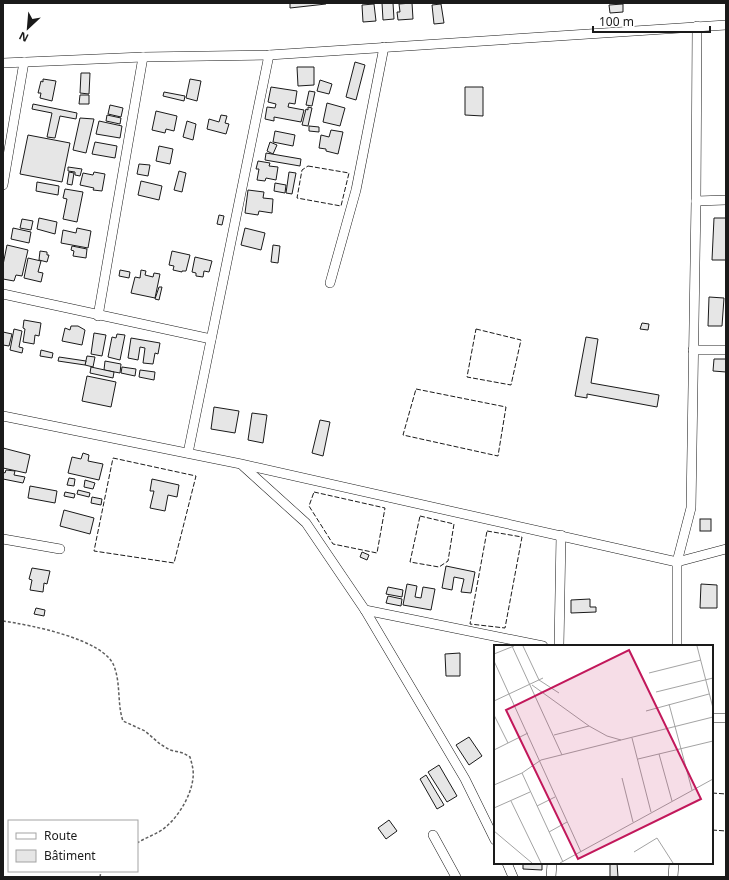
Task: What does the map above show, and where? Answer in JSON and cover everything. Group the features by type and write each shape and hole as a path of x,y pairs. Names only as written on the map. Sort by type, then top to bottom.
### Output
{"street":[{"path":"3,63 143,57 269,54 726,25"},
{"path":"677,645 677,562 691,508 697,26"},
{"path":"330,282 356,190 384,47"},
{"path":"188,454 269,54"},
{"path":"98,316 143,57"},
{"path":"3,185 24,62"},
{"path":"696,201 726,200"},
{"path":"3,294 98,316 211,339"},
{"path":"693,350 726,350"},
{"path":"3,416 241,464 677,562 726,549"},
{"path":"241,464 306,523 365,610 465,779 494,838"},
{"path":"559,645 561,535"},
{"path":"3,539 60,549"},
{"path":"365,610 538,645"},
{"path":"713,718 726,718"},
{"path":"433,835 456,877"},
{"path":"506,864 513,877"},
{"path":"551,877 552,864"},
{"path":"673,877 674,864"}],"path":[{"path":"3,621 27,625 73,637 105,653 114,665 123,721 145,731 160,744 170,750 183,753 190,757 193,766 193,779 189,794 179,812 163,829 138,842"}],"building":[{"path":"290,3 325,3 326,4 290,8"},
{"path":"382,3 393,3 394,19 383,20"},
{"path":"412,3 413,19 398,20 397,12 400,12 399,4"},
{"path":"374,4 376,21 363,22 362,5"},
{"path":"441,4 444,23 434,24 432,5"},
{"path":"623,4 623,12 610,13 609,5"},
{"path":"355,62 365,65 356,100 346,97"},
{"path":"297,67 314,67 314,85 298,86"},
{"path":"81,73 90,73 89,94 80,93"},
{"path":"43,79 56,81 52,101 40,98 41,93 38,93 41,81 43,82"},
{"path":"190,79 201,81 197,101 186,98"},
{"path":"320,80 332,84 329,94 317,91"},
{"path":"271,87 297,91 295,104 289,103 288,107 304,110 301,122 274,117 274,121 265,119 267,107 275,108 276,104 268,102"},
{"path":"465,87 483,87 483,116 465,115"},
{"path":"309,91 315,92 312,106 306,105"},
{"path":"164,92 185,96 184,101 163,96"},
{"path":"80,95 89,95 89,104 79,104"},
{"path":"327,103 345,108 340,126 323,122"},
{"path":"33,104 77,113 76,119 60,116 55,138 47,137 52,113 32,109"},
{"path":"110,105 123,108 121,117 108,114"},
{"path":"308,107 312,108 308,126 302,125 306,109 308,110"},
{"path":"156,111 177,116 174,131 166,129 165,133 152,130"},
{"path":"107,115 121,118 120,124 106,121"},
{"path":"221,115 227,116 225,123 229,124 226,134 207,129 209,119 219,122"},
{"path":"80,118 94,119 86,153 73,150"},
{"path":"99,121 122,126 120,138 96,134"},
{"path":"187,121 196,124 193,140 183,137"},
{"path":"309,126 319,127 319,132 309,131"},
{"path":"331,130 343,132 338,154 319,148 321,135 329,137"},
{"path":"275,131 295,135 293,146 273,142"},
{"path":"28,135 70,143 62,182 20,174"},
{"path":"95,142 117,146 115,158 92,154"},
{"path":"270,142 277,145 273,154 267,151"},
{"path":"159,146 173,149 170,164 156,161"},
{"path":"266,153 301,159 300,166 265,160"},
{"path":"258,161 270,163 269,166 278,167 276,180 266,178 265,181 257,180 259,169 256,169"},
{"path":"139,164 150,165 148,176 137,174"},
{"path":"68,167 82,169 80,176 75,175 75,172 68,171"},
{"path":"179,171 186,173 182,192 174,190"},
{"path":"69,172 74,173 72,185 67,184"},
{"path":"94,172 105,174 102,191 93,190 94,188 80,185 83,173 93,175"},
{"path":"289,172 296,173 292,194 286,193"},
{"path":"141,181 162,186 159,200 138,195"},
{"path":"37,182 59,186 58,195 36,191"},
{"path":"275,183 286,185 285,193 274,191"},
{"path":"65,189 83,192 77,222 63,219 67,199 63,198"},
{"path":"248,190 264,192 263,198 273,199 272,213 259,211 258,215 245,213"},
{"path":"219,215 224,216 222,225 217,224"},
{"path":"39,218 57,222 55,234 37,229"},
{"path":"714,218 726,218 726,260 712,260"},
{"path":"22,219 33,221 31,230 20,228"},
{"path":"13,228 31,232 29,243 11,239"},
{"path":"77,228 91,231 88,248 61,243 63,230 76,233"},
{"path":"245,228 265,233 261,250 241,245"},
{"path":"7,245 28,250 22,276 16,275 14,281 3,279 3,265"},
{"path":"273,245 280,246 278,263 271,262"},
{"path":"72,246 87,249 86,258 73,256 74,251 71,250"},
{"path":"40,251 47,252 47,255 49,255 47,262 39,260"},
{"path":"172,251 190,255 186,271 182,272 173,270 174,266 169,265"},
{"path":"195,257 212,261 209,272 204,271 203,277 196,276 196,273 192,272"},
{"path":"28,258 41,261 38,272 43,273 41,282 24,278"},
{"path":"120,270 130,272 129,278 119,276"},
{"path":"141,270 146,271 145,275 153,277 154,273 160,274 155,298 131,293 135,277 140,278"},
{"path":"159,287 162,287 159,300 155,299"},
{"path":"709,297 724,298 722,326 708,326"},
{"path":"24,320 41,323 39,336 35,335 34,344 23,342 25,329 23,328"},
{"path":"642,323 649,324 648,330 640,329"},
{"path":"71,326 78,326 85,330 82,345 62,341 65,328 70,330"},
{"path":"14,329 22,331 19,347 23,348 22,353 10,350"},
{"path":"3,332 12,334 9,346 3,345"},
{"path":"94,333 106,335 102,356 91,354"},
{"path":"117,334 125,335 120,360 108,357 112,337 116,338"},
{"path":"586,337 598,339 591,383 659,395 657,407 587,394 587,398 575,396"},
{"path":"131,338 160,343 158,354 155,353 153,364 143,363 145,348 140,347 138,360 128,358"},
{"path":"41,350 53,353 52,358 40,356"},
{"path":"87,356 95,357 93,367 85,365"},
{"path":"59,357 86,361 85,365 58,361"},
{"path":"714,359 726,359 726,372 713,371"},
{"path":"105,361 121,364 120,373 104,370"},
{"path":"91,367 114,372 113,378 90,373"},
{"path":"122,367 136,369 135,376 121,373"},
{"path":"140,370 155,372 154,380 139,377"},
{"path":"87,376 116,382 111,407 82,401"},
{"path":"214,407 239,411 235,433 211,429"},
{"path":"252,413 267,415 263,443 248,440"},
{"path":"320,420 330,422 323,456 312,453"},
{"path":"3,448 30,455 26,473 3,468"},
{"path":"83,453 89,455 88,461 103,464 99,480 68,473 72,457 81,459"},
{"path":"6,470 15,471 14,475 25,477 23,483 3,479 3,472 5,473"},
{"path":"69,478 75,479 74,486 67,485"},
{"path":"152,479 179,485 177,497 168,495 165,511 150,508 154,491 150,491"},
{"path":"85,480 95,483 93,489 84,487"},
{"path":"30,486 57,491 55,503 28,498"},
{"path":"78,490 90,493 89,497 77,494"},
{"path":"65,492 75,494 74,498 64,496"},
{"path":"92,497 102,499 101,505 91,503"},
{"path":"64,510 94,518 90,534 60,526"},
{"path":"700,519 711,519 711,531 700,531"},
{"path":"362,552 369,555 367,560 360,557"},
{"path":"446,566 475,572 471,593 461,592 464,579 454,577 452,590 442,588"},
{"path":"32,568 50,571 47,584 44,583 43,592 30,590 32,580 29,579"},
{"path":"407,584 417,586 415,597 421,598 423,587 435,589 431,610 403,605"},
{"path":"701,584 717,585 717,608 700,608"},
{"path":"388,587 403,590 402,597 386,594"},
{"path":"388,596 402,599 401,606 386,603"},
{"path":"590,599 590,607 596,607 596,612 571,613 571,600"},
{"path":"36,608 45,610 44,616 34,614"},
{"path":"460,653 460,676 446,676 445,654"},
{"path":"469,737 482,756 469,765 456,745"},
{"path":"439,765 457,796 447,802 428,772"},
{"path":"426,775 444,805 437,809 420,779"},
{"path":"389,820 397,831 386,839 378,828"},
{"path":"523,864 542,864 542,870 523,869"},
{"path":"610,864 617,864 618,877 610,877"}],"fence":[{"path":"308,166 349,173 341,206 297,198 302,170 308,166"},
{"path":"476,329 521,340 511,385 467,377 476,329"},
{"path":"416,389 506,407 498,456 403,435 416,389"},
{"path":"113,458 196,476 174,563 94,551 113,458"},
{"path":"314,492 385,508 377,553 333,544 309,506 314,492"},
{"path":"420,516 454,524 448,561 439,567 410,562 420,516"},
{"path":"487,531 522,537 505,628 470,624 487,531"},
{"path":"713,793 726,794"},
{"path":"713,830 726,831"}]}
